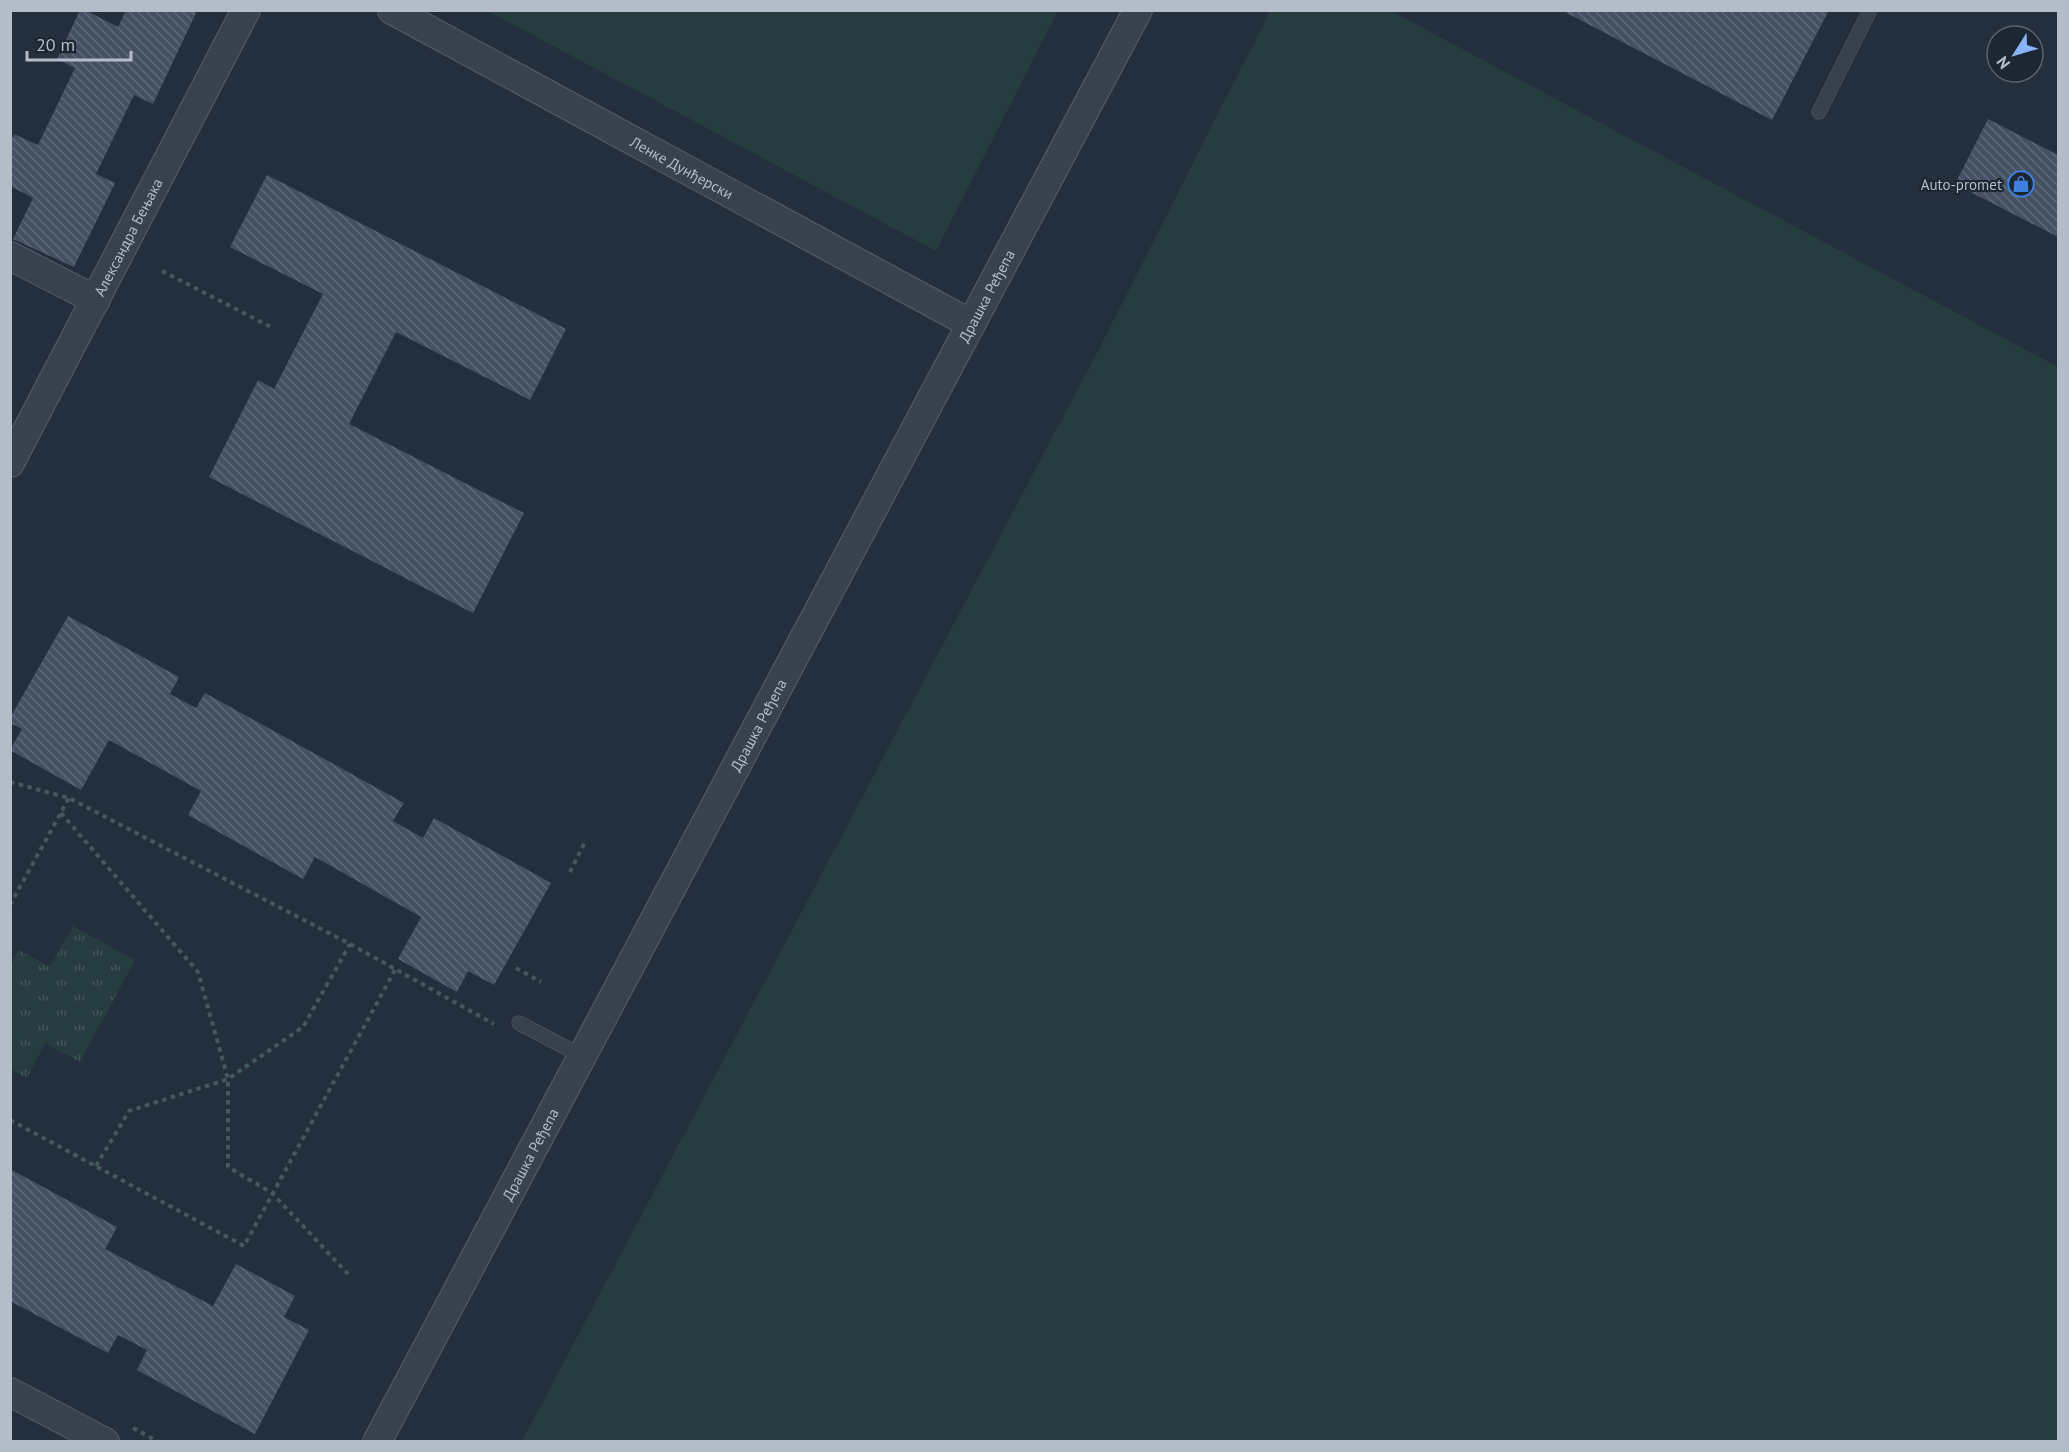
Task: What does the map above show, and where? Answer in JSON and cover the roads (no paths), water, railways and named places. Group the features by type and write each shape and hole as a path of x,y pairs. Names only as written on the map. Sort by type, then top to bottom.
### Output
{"street":[{"name":"Александра Бењака","path":"10,463 246,10"},
{"name":"Ленке Дунђерски","path":"392,10 971,324"},
{"name":"Драшка Ређепа","path":"377,1442 1138,10"},
{"path":"10,256 96,300"},
{"path":"10,1392 105,1442"}],"lane":[{"path":"1819,112 1870,10"},
{"path":"519,1023 582,1056"}],"place":[{"name":"Auto-promet","path":"2021,184"}]}
